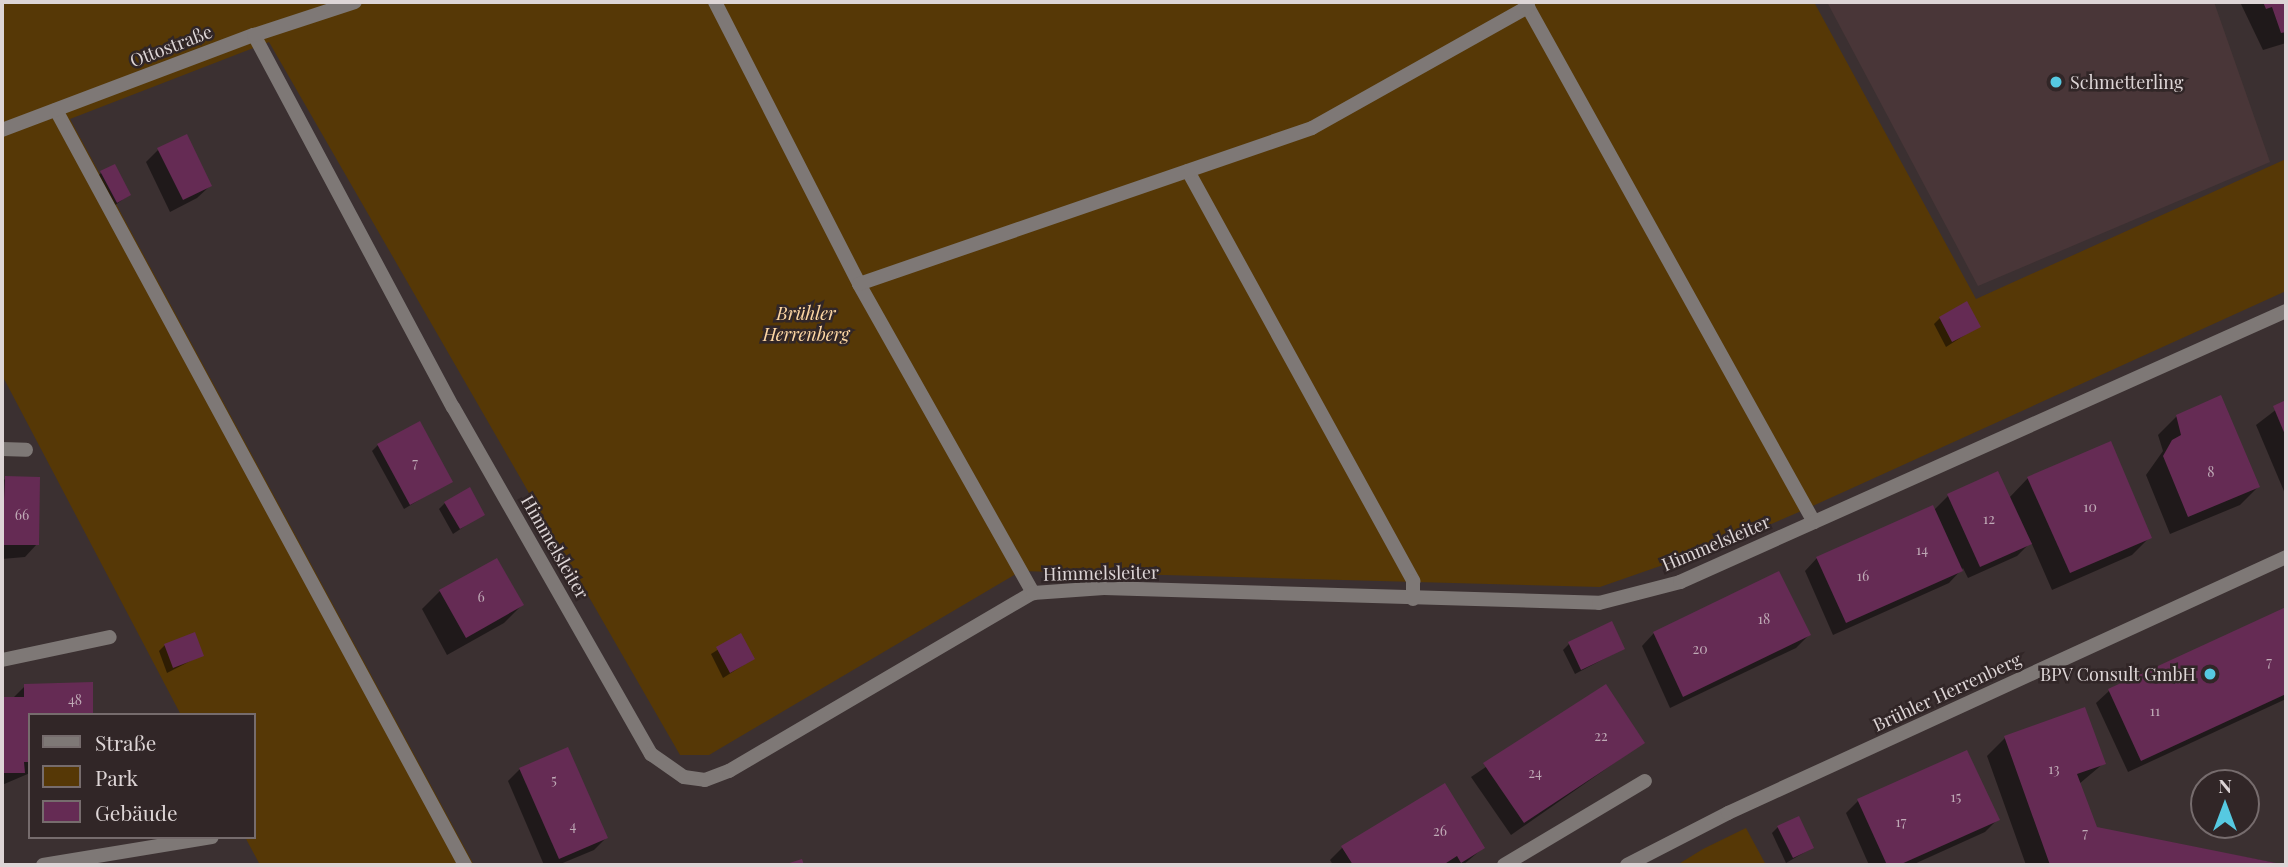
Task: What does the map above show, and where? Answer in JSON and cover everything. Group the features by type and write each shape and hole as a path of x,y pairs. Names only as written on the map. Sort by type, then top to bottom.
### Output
{"street":[{"name":"Ottostraße","path":"2,130 254,35 355,2"},
{"path":"715,2 859,284 1033,593"},
{"path":"859,284 1312,128 1527,4 1814,522"},
{"name":"Himmelsleiter","path":"254,35 453,407 651,754 684,777 705,780 729,771 1033,593 1104,588 1599,603 1680,582 2286,311"},
{"path":"56,110 465,865"},
{"path":"1188,170 1412,581 1413,599"},
{"path":"2,449 26,450"},
{"name":"Brühler Herrenberg","path":"1627,865 1728,813 2286,557"},
{"path":"2,660 110,637"},
{"path":"1504,865 1646,781"},
{"path":"43,865 200,839"}],"shaded area":[{"name":"Schmetterling","path":"1827,2 2214,2 2270,162 1978,286"}],"green space":[{"name":"Brühler Herrenberg","path":"2,2 1814,2 1976,299 2286,159 2286,291 1729,542 1600,587 1021,571 709,755 680,755 269,42 70,119 474,865 260,865 246,839 256,839 256,713 180,713 2,375"},
{"path":"1746,828 1766,865 1677,865 1703,849"}],"building":[{"path":"2263,2 2286,2 2286,32 2281,33 2272,7 2266,9"},
{"path":"187,134 212,186 183,200 157,148"},
{"path":"115,164 131,195 117,203 100,171"},
{"path":"1967,301 1981,327 1952,342 1939,317"},
{"path":"2221,395 2260,487 2188,517 2163,456 2172,440 2181,435 2176,415"},
{"path":"2286,400 2286,437 2273,406"},
{"path":"420,421 453,482 410,505 377,444"},
{"path":"2111,441 2152,538 2070,573 2027,477"},
{"path":"1998,471 2032,544 1980,567 1947,494"},
{"path":"5,476 40,477 39,545 4,545 2,551"},
{"path":"470,487 485,515 460,529 444,502"},
{"path":"1933,505 1963,571 1846,623 1816,557"},
{"path":"497,558 524,605 466,638 439,590"},
{"path":"1779,571 1811,635 1683,697 1653,632"},
{"path":"2286,607 2286,694 2141,761 2108,689"},
{"path":"1612,621 1625,649 1581,670 1568,642"},
{"path":"195,632 204,656 173,668 164,644"},
{"path":"741,633 755,659 730,673 716,647"},
{"path":"93,682 93,713 28,713 28,762 24,762 25,773 2,773 2,697 24,697 24,684"},
{"path":"1606,684 1645,743 1524,823 1483,763"},
{"path":"2085,707 2106,764 2077,774 2097,827 2286,865 2050,865 2004,736"},
{"path":"568,747 608,838 559,859 519,768"},
{"path":"1967,750 2000,820 1899,865 1887,865 1857,799"},
{"path":"1445,783 1485,848 1461,863 1457,856 1443,865 1353,865 1341,846"},
{"path":"1799,816 1814,848 1793,858 1777,826"},
{"path":"802,859 804,865 783,865"}],"place":[{"name":"Schmetterling","path":"2056,82"},
{"name":"BPV Consult GmbH","path":"2210,674"}]}
